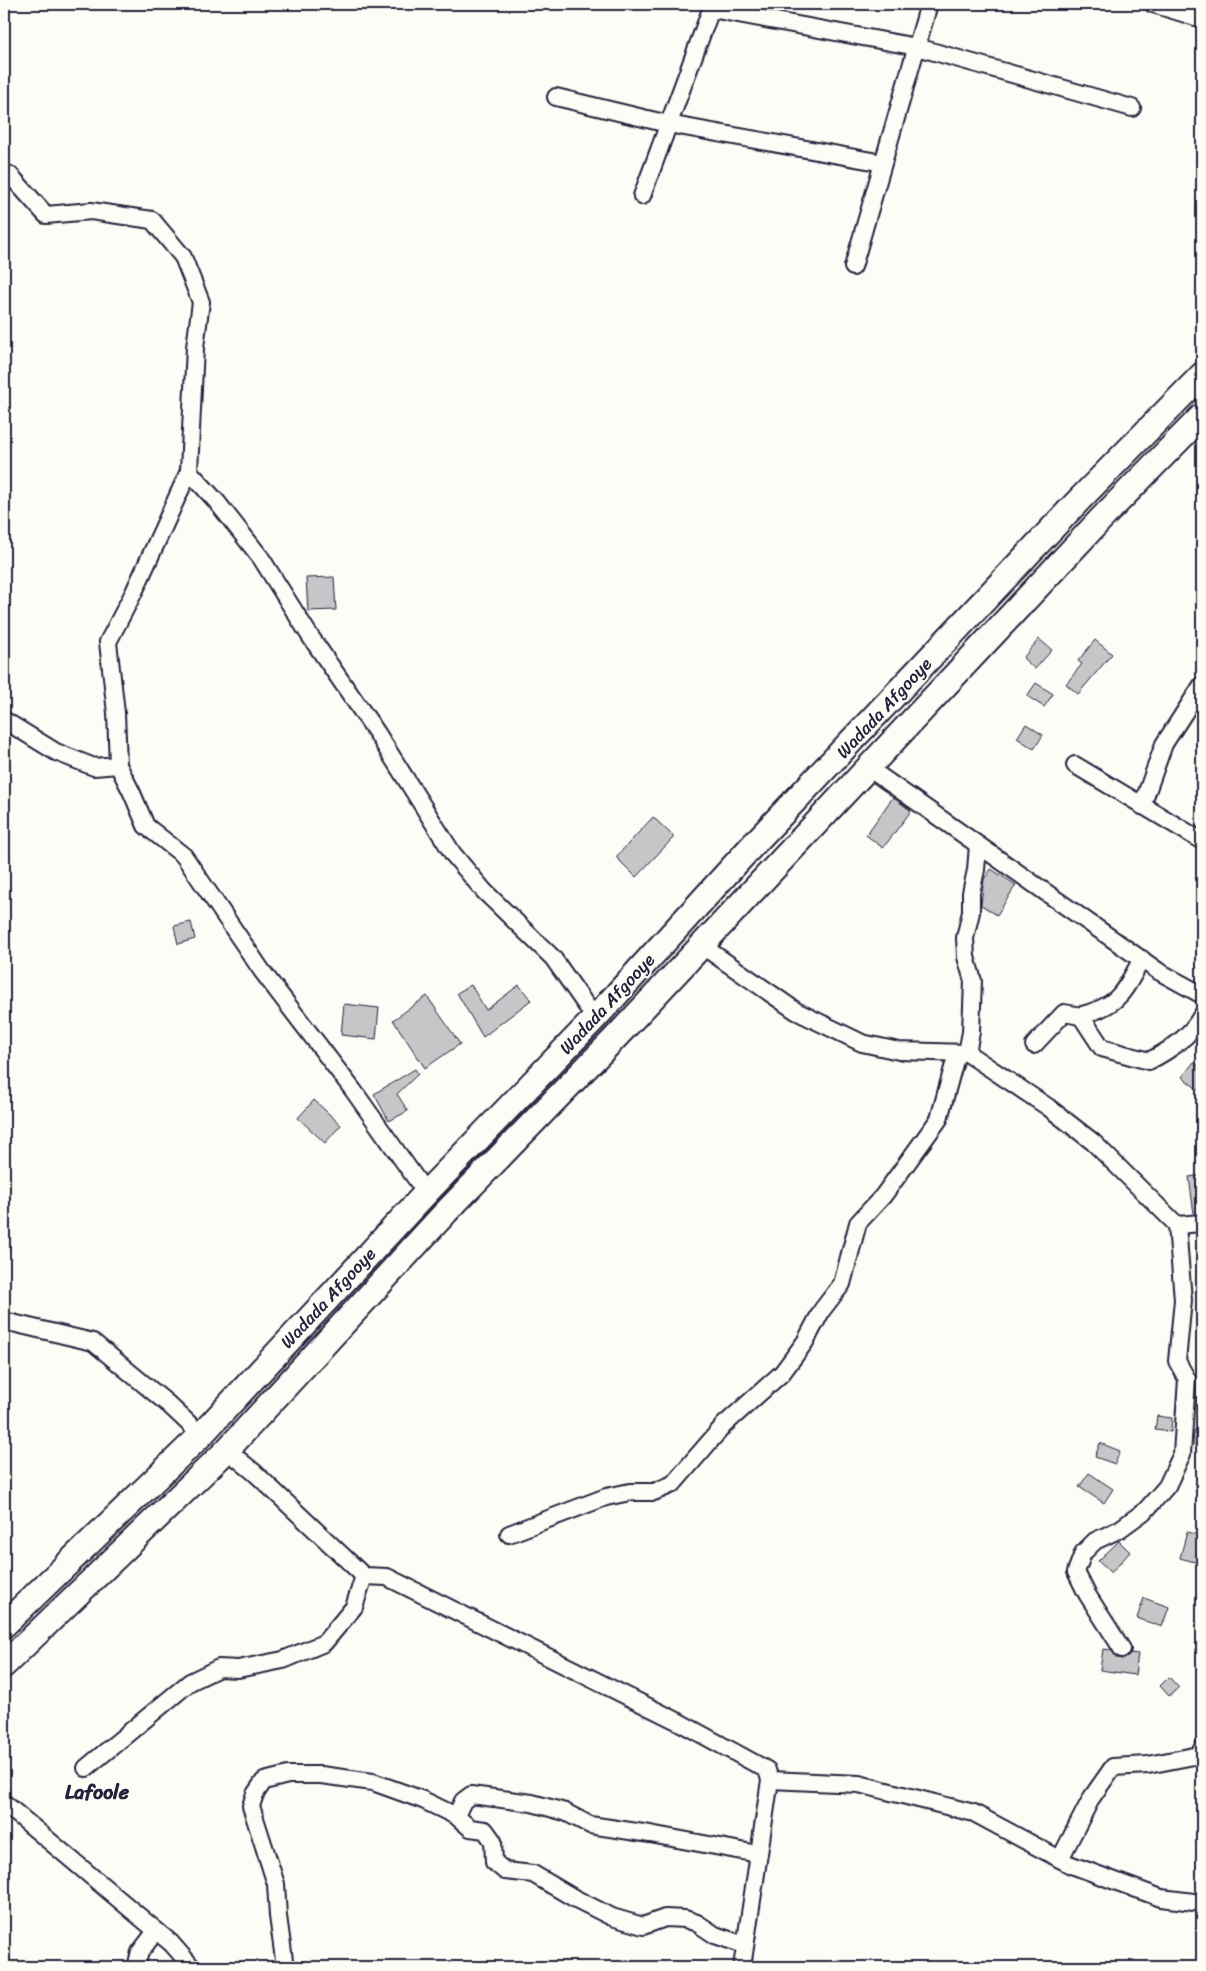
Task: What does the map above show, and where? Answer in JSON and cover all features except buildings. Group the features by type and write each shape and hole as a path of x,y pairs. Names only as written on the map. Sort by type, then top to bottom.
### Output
{"highway":[{"name":"Wadada Afgooye","path":"4,1625 201,1435 426,1193 595,1018 751,846 1074,506 1202,375"},
{"name":"Wadada Afgooye","path":"4,1665 227,1450 446,1212 701,946 1101,519 1202,416"}],"street":[{"path":"853,266 929,4"},
{"path":"1153,4 1202,19"},
{"path":"642,196 712,6 917,47 1132,108"},
{"path":"556,97 668,124 883,163"},
{"path":"4,172 11,176 46,215 91,211 152,220 183,257 201,302 195,347 190,472 134,592 108,642 116,712 118,765 146,826 184,856 262,971 353,1090 426,1193"},
{"path":"190,472 217,502 261,558 310,636 377,733 453,854 484,891 553,958 595,1018"},
{"path":"1142,806 1164,744 1202,685"},
{"path":"4,720 56,752 94,767 118,765"},
{"path":"1075,765 1202,841"},
{"path":"867,767 1158,971 1202,995"},
{"path":"510,1534 606,1497 630,1492 654,1492 673,1484 724,1425 782,1373 805,1342 822,1310 842,1284 858,1223 883,1196 939,1119 971,1032 973,981 966,957 965,938 971,912 970,893 976,870 978,845"},
{"path":"701,946 796,1011 862,1043 899,1051 962,1053 1048,1107 1093,1142 1177,1225 1183,1300 1177,1361 1187,1379 1182,1454 1167,1486 1146,1510 1120,1529 1095,1541 1083,1553 1076,1572 1087,1594 1122,1649"},
{"path":"1034,1045 1064,1013 1079,1016 1101,1010 1120,997 1142,959"},
{"path":"1079,1016 1081,1016 1102,1048 1149,1061 1169,1051 1195,1029 1202,1015"},
{"path":"1177,1225 1202,1223"},
{"path":"4,1321 93,1342 168,1404 201,1435"},
{"path":"227,1450 255,1473 364,1576 387,1577 679,1722 767,1770 770,1780 742,1967"},
{"path":"86,1768 190,1682 219,1668 238,1669 284,1660 324,1643 354,1607 364,1576"},
{"path":"1060,1859 1092,1796 1113,1767 1148,1765 1201,1754"},
{"path":"285,1967 276,1884 251,1806 255,1794 264,1781 288,1775 321,1775 373,1782 423,1800 456,1816 470,1828 485,1830 493,1841 494,1862 505,1871 533,1874 612,1917 642,1926 664,1918 685,1918 697,1923 715,1935 744,1945"},
{"path":"770,1780 859,1784 974,1813 1060,1859 1162,1898 1202,1903"},
{"path":"456,1816 463,1802 471,1795 532,1803 565,1812 590,1825 758,1854"},
{"path":"4,1804 171,1943 192,1967"},
{"path":"136,1967 140,1952 156,1931"}],"district":[{"name":"Lafoole","path":"97,1792"}]}
